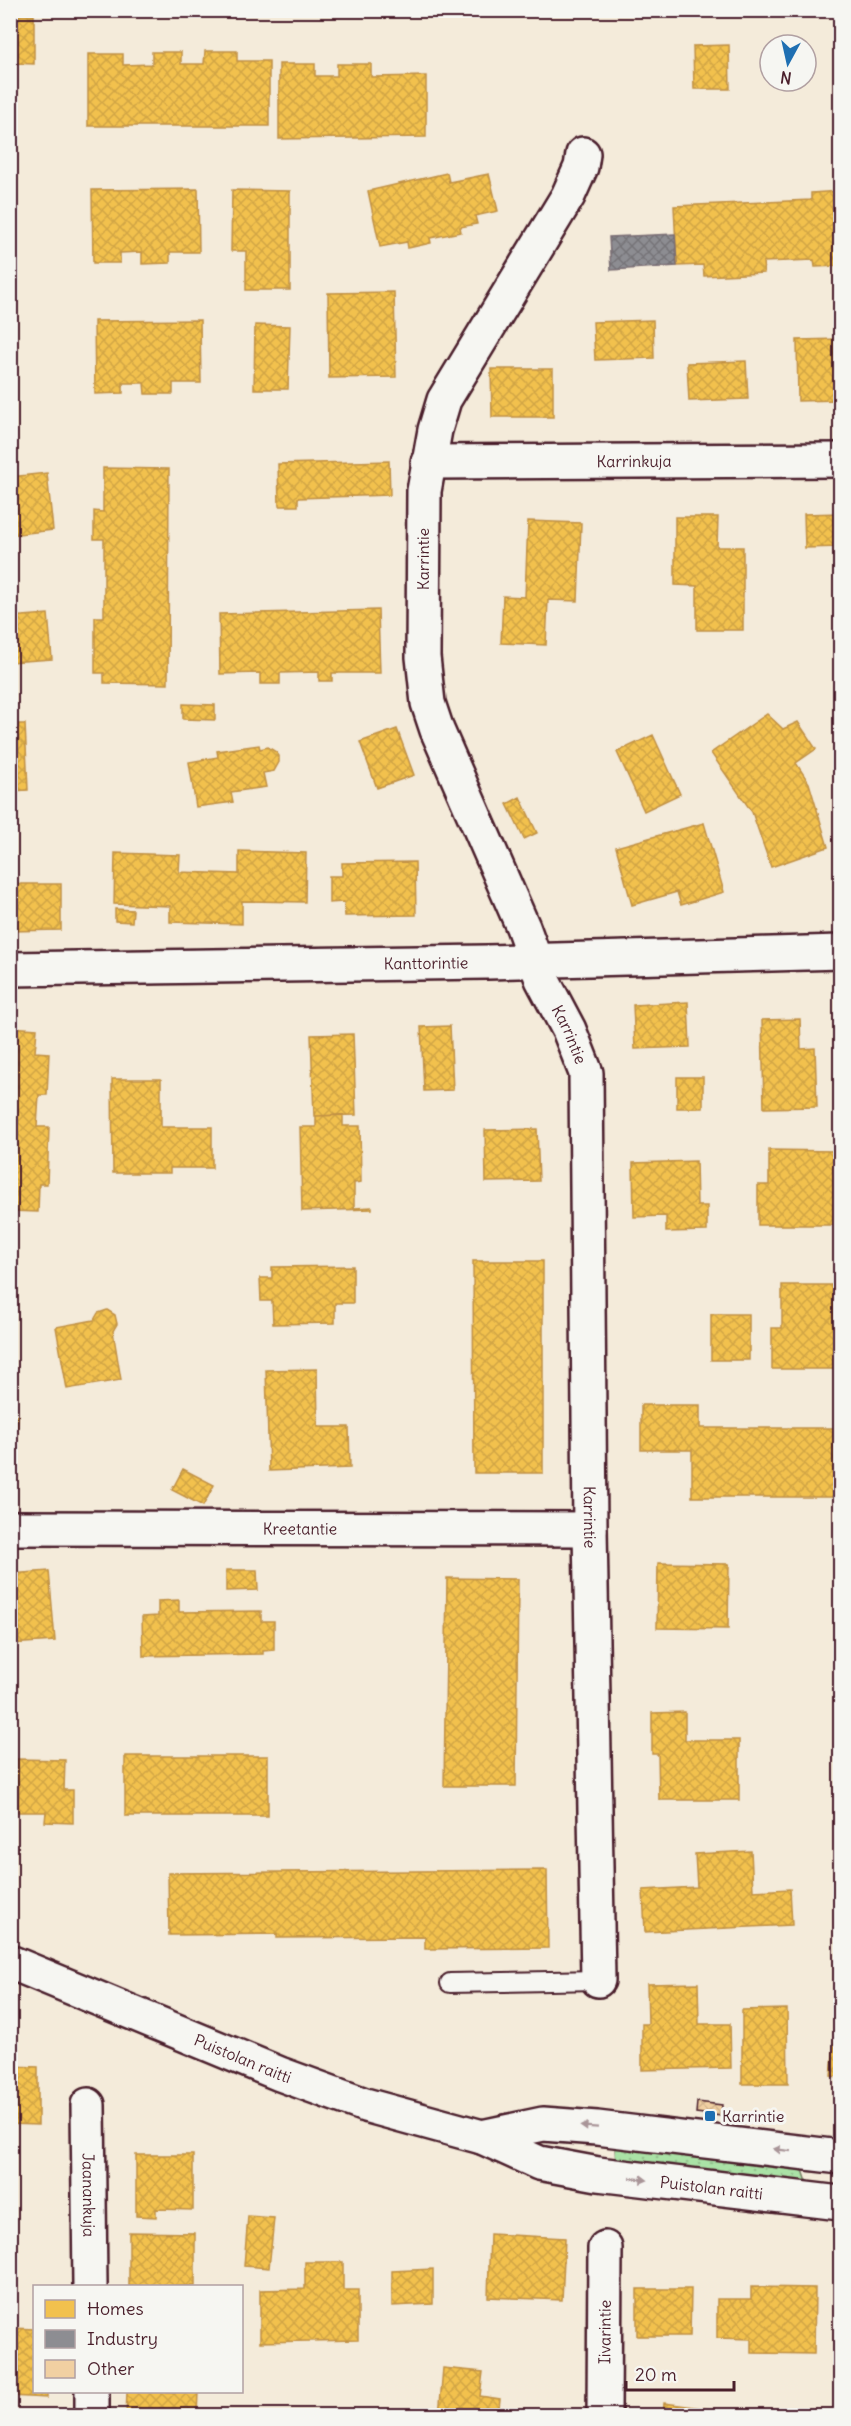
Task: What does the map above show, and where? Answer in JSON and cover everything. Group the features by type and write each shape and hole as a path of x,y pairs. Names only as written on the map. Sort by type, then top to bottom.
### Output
{"street":[{"name":"Karrintie","path":"583,154 581,167 568,196 444,400 428,462 423,528 423,634 428,703 437,730 542,979 569,1030 586,1073 590,1529 598,1980"},
{"name":"Karrinkuja","path":"428,462 840,460"},
{"name":"Kanttorintie","path":"10,969 840,952"},
{"name":"Kreetantie","path":"10,1528 590,1529"},
{"name":"Puistolan raitti","path":"10,1962 280,2074 365,2105 482,2137 539,2163 598,2174 840,2203"},
{"name":"Jaanankuja","path":"88,2105 90,2285"},
{"name":"Puistolan raitti","path":"482,2137 543,2124 597,2128 840,2157"},
{"name":"Iivarintie","path":"604,2415 605,2248"},
{"path":"92,2393 92,2415"}],"lane":[{"path":"450,1983 598,1980"}],"green space":[{"path":"615,2147 803,2170 806,2179 804,2183 616,2167"}],"building: Homes":[{"path":"10,15 34,15 34,64 10,63"},
{"path":"729,45 730,89 694,89 693,46"},
{"path":"205,51 237,51 237,61 269,61 269,126 88,126 88,54 123,54 123,65 152,64 152,52 181,52 181,64 204,64"},
{"path":"279,64 315,64 315,76 337,76 337,64 371,64 371,77 426,76 426,137 279,139"},
{"path":"447,173 449,182 489,174 498,211 475,216 477,224 460,227 461,232 430,238 431,243 408,248 407,242 380,247 368,191"},
{"path":"198,189 199,252 170,252 170,263 142,264 142,252 120,253 120,263 93,263 92,190"},
{"path":"232,190 290,191 290,290 246,290 246,251 231,251"},
{"path":"840,191 840,266 815,267 814,260 763,262 764,273 704,276 703,265 677,266 674,206 811,200 811,193"},
{"path":"394,292 396,377 329,378 328,293"},
{"path":"200,320 201,383 173,383 173,394 145,394 144,383 123,383 123,393 95,394 94,321"},
{"path":"653,320 654,358 595,360 593,322"},
{"path":"255,325 290,326 288,389 254,389"},
{"path":"840,339 840,400 798,401 797,340"},
{"path":"746,361 748,399 689,401 687,363"},
{"path":"491,369 553,369 553,417 492,417"},
{"path":"389,461 390,495 298,498 298,506 279,506 278,464"},
{"path":"103,468 169,469 168,684 104,683 104,673 95,673 95,617 104,617 104,539 94,539 94,511 103,512"},
{"path":"47,473 53,530 10,535 10,477"},
{"path":"840,513 840,547 805,548 804,514"},
{"path":"675,517 718,517 717,547 743,547 743,630 697,630 697,586 675,585"},
{"path":"528,521 581,523 578,601 548,600 546,645 501,643 503,596 525,597"},
{"path":"378,610 380,673 332,673 332,681 319,681 319,672 280,673 280,684 260,684 260,673 220,674 219,614"},
{"path":"48,614 52,659 10,662 10,617"},
{"path":"183,704 215,705 215,720 183,719"},
{"path":"767,714 783,729 798,722 816,749 796,763 809,783 828,847 771,867 752,812 711,753"},
{"path":"10,724 25,724 28,790 10,791"},
{"path":"397,729 414,775 377,788 360,742"},
{"path":"653,735 680,794 644,811 617,752"},
{"path":"259,745 260,749 268,747 279,756 279,762 274,771 263,773 266,787 231,792 233,802 196,807 189,762 218,757 217,751"},
{"path":"520,797 537,833 524,839 507,804"},
{"path":"704,823 724,892 681,905 677,892 632,905 616,847"},
{"path":"239,851 306,853 305,902 242,901 242,924 170,922 170,906 114,904 115,853 180,855 179,872 239,874"},
{"path":"415,862 416,915 345,916 344,902 329,903 329,876 342,876 342,863"},
{"path":"10,884 61,884 61,930 10,931"},
{"path":"115,909 133,910 132,922 115,921"},
{"path":"688,1002 690,1047 635,1049 633,1005"},
{"path":"800,1019 801,1049 815,1048 817,1107 764,1108 762,1020"},
{"path":"450,1026 453,1090 424,1091 421,1027"},
{"path":"10,1027 37,1029 35,1052 49,1053 47,1095 39,1095 37,1127 49,1127 47,1184 39,1184 38,1212 10,1211"},
{"path":"353,1034 356,1115 314,1116 311,1035"},
{"path":"677,1077 703,1077 703,1108 677,1108"},
{"path":"112,1079 161,1079 161,1127 212,1127 212,1168 170,1168 170,1173 113,1173"},
{"path":"343,1115 343,1126 360,1126 361,1182 354,1183 354,1208 372,1207 372,1209 302,1211 300,1127 316,1127 316,1116"},
{"path":"537,1129 539,1181 486,1182 485,1130"},
{"path":"769,1150 835,1151 835,1225 758,1225 758,1185 769,1185"},
{"path":"696,1161 697,1206 707,1206 707,1231 666,1232 666,1216 634,1217 633,1163"},
{"path":"473,1261 543,1261 543,1473 474,1473"},
{"path":"353,1266 353,1303 335,1303 335,1323 273,1324 272,1301 261,1301 260,1278 272,1278 272,1267"},
{"path":"782,1285 834,1285 835,1369 772,1369 772,1328 782,1328"},
{"path":"107,1310 115,1315 117,1324 113,1331 121,1380 67,1389 56,1327 94,1320 98,1313"},
{"path":"711,1314 749,1314 749,1360 711,1360"},
{"path":"317,1369 318,1427 349,1427 350,1468 269,1471 266,1370"},
{"path":"641,1405 700,1405 700,1428 839,1428 839,1497 692,1497 692,1450 641,1450"},
{"path":"10,1415 18,1416 13,1484 10,1483"},
{"path":"183,1469 214,1485 203,1506 172,1490"},
{"path":"658,1563 729,1564 728,1629 657,1628"},
{"path":"226,1570 257,1570 258,1590 226,1591"},
{"path":"49,1571 55,1641 10,1644 10,1574"},
{"path":"447,1578 518,1579 516,1786 444,1786"},
{"path":"179,1600 179,1612 261,1611 261,1621 274,1621 274,1650 263,1651 263,1654 143,1656 142,1617 158,1616 158,1601"},
{"path":"685,1712 685,1740 739,1740 739,1800 659,1800 658,1754 652,1754 652,1713"},
{"path":"125,1756 268,1756 268,1816 125,1816"},
{"path":"17,1759 65,1760 64,1790 73,1790 73,1823 45,1822 46,1812 18,1812 19,1786 10,1786 10,1771 17,1771"},
{"path":"751,1851 753,1891 790,1889 792,1925 645,1932 643,1890 697,1887 695,1854"},
{"path":"840,1869 840,1933 836,1933 835,1870"},
{"path":"547,1870 548,1948 425,1949 425,1937 277,1938 277,1934 169,1935 168,1873"},
{"path":"698,1983 699,2024 730,2024 731,2068 642,2070 642,2024 648,2024 647,1984"},
{"path":"787,2009 788,2084 742,2084 742,2010"},
{"path":"837,2016 840,2016 840,2077 831,2076"},
{"path":"10,2066 38,2067 38,2125 10,2124"},
{"path":"136,2155 193,2155 193,2210 156,2209 156,2217 136,2216"},
{"path":"248,2216 274,2218 269,2268 244,2266"},
{"path":"129,2232 195,2233 195,2285 129,2285"},
{"path":"490,2234 565,2238 562,2300 488,2297"},
{"path":"305,2262 343,2262 343,2290 358,2290 358,2340 260,2342 260,2290 305,2289"},
{"path":"433,2269 433,2304 392,2306 392,2271"},
{"path":"751,2287 815,2288 814,2354 751,2353 751,2339 717,2338 717,2299 751,2299"},
{"path":"637,2289 691,2289 690,2336 637,2336"},
{"path":"11,2328 33,2329 33,2393 47,2393 47,2398 10,2396"},
{"path":"443,2368 483,2372 480,2396 500,2399 498,2416 439,2416"},
{"path":"127,2393 198,2393 197,2416 126,2416"},
{"path":"664,2403 765,2416 663,2416"}],"building: Industry":[{"path":"675,234 677,266 611,270 609,237"}],"building: Other":[{"path":"697,2102 722,2105 721,2116 696,2113"}],"place":[{"name":"Karrintie","path":"710,2116"}]}
